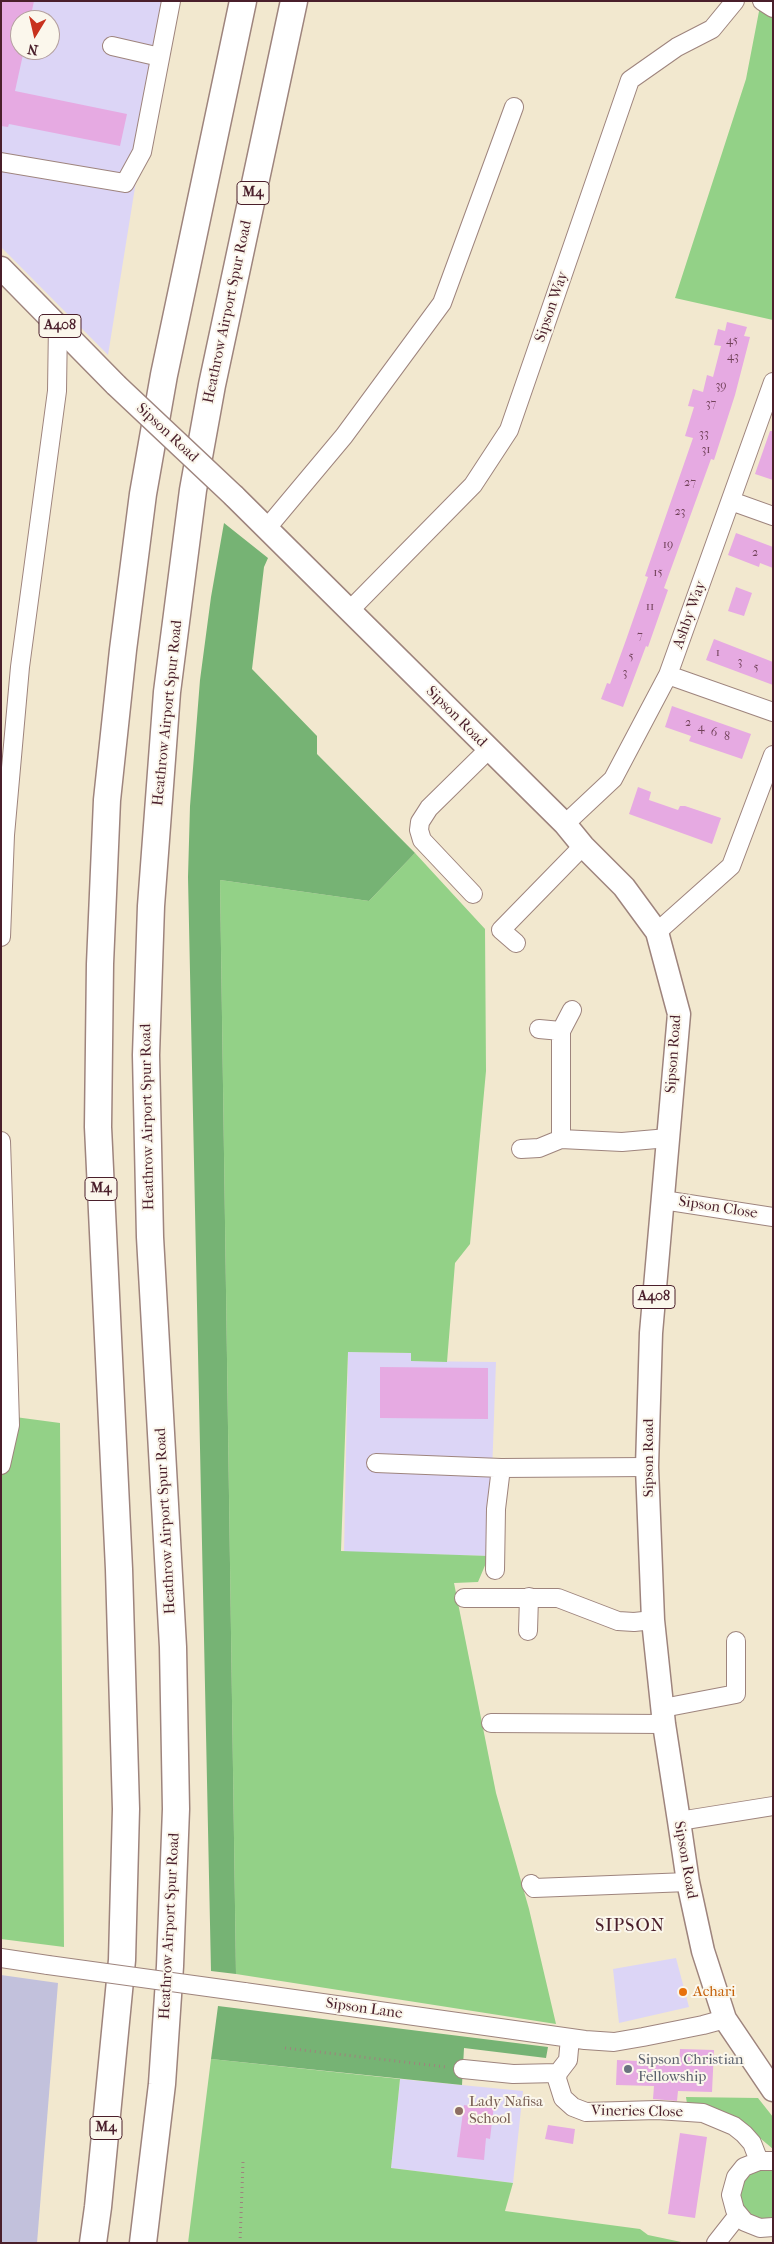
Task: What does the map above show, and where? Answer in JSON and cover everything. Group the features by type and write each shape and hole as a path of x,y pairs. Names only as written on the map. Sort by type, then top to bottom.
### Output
{"highway":[{"name":"M4","path":"93,2243 122,1960 126,1809 120,1569 98,1127 100,964 107,800 123,650 144,494 164,376 243,1"},
{"name":"Heathrow Airport Spur Road","path":"143,2243 162,2074 170,1959 176,1809 173,1647 150,1237 146,1055 151,906 167,692 193,490 212,385 294,1"}],"main road":[{"name":"Sipson Road","path":"1,268 58,323 116,385 267,528 565,824 583,846 624,887 657,932 679,1014 651,1333 647,1467 653,1620 663,1716 678,1821 688,1882 703,1951 725,2018 773,2090"}],"street":[{"path":"1,162 125,183 142,152 171,1"},
{"name":"Sipson Way","path":"349,611 473,485 509,430 630,80 677,47 712,29 735,1"},
{"path":"762,1 773,8"},
{"path":"112,46 160,57"},
{"path":"267,528 344,436 442,303 514,106"},
{"path":"1,937 5,835 20,667 58,391 58,323"},
{"name":"Ashby Way","path":"565,824 612,779 668,675 773,382"},
{"path":"731,502 773,516"},
{"path":"668,675 773,712"},
{"path":"474,894 422,840 419,830 420,822 429,808 489,749"},
{"path":"657,932 731,866 773,754"},
{"path":"516,943 501,930 583,846"},
{"path":"561,1139 561,1032 572,1010"},
{"path":"539,1029 561,1032"},
{"path":"521,1148 539,1148 561,1139 622,1142 668,1138"},
{"path":"1,1141 5,1355 10,1425 1,1465"},
{"name":"Sipson Close","path":"663,1200 773,1217"},
{"path":"376,1463 501,1468 647,1467"},
{"path":"495,1570 497,1502 501,1468"},
{"path":"528,1631 529,1597"},
{"path":"464,1598 558,1598 618,1621 653,1620"},
{"path":"491,1723 663,1716 736,1694 736,1641"},
{"path":"678,1821 773,1806"},
{"path":"531,1884 534,1888 688,1882"},
{"name":"Sipson Lane","path":"1,1958 570,2038 614,2042 703,2025 725,2018"},
{"path":"463,2069 513,2074 558,2073 568,2060 570,2038"},
{"name":"Vineries Close","path":"558,2073 557,2078 563,2098 567,2103 579,2110 594,2112 658,2110 703,2113 734,2126 744,2134 766,2161 741,2170 733,2184 732,2200 738,2215"},
{"path":"716,2243 738,2215 750,2224 760,2228 773,2227"}],"path":[{"path":"285,2048 463,2069"},
{"path":"240,2243 243,2162"}],"shaded area":[{"path":"1,1 165,1 108,355 1,247"},
{"path":"348,1352 411,1353 411,1361 496,1362 489,1556 344,1552"},
{"path":"676,1958 689,2007 619,2023 613,1969"},
{"path":"1,1975 58,1983 37,2243 1,2243"},
{"name":"Lady Nafisa School","path":"400,2079 523,2091 513,2183 391,2168"}],"green space":[{"path":"761,1 773,1 773,320 675,298 746,79"},
{"path":"224,523 268,558 264,567 252,669 317,736 317,754 415,853 369,901 220,880 236,1974 211,1971 188,877 190,806 200,680 211,597"},
{"path":"415,853 485,929 486,1071 470,1244 455,1263 447,1362 411,1361 411,1353 348,1352 341,1551 489,1556 478,1582 454,1583 496,1793 529,1909 556,2024 236,1974 220,880 369,901"},
{"path":"15,1417 60,1423 64,1947 1,1939 1,1475"},
{"path":"218,2006 548,2047 546,2058 464,2048 462,2085 211,2059"},
{"path":"211,2059 400,2079 391,2168 513,2183 505,2211 640,2229 648,2235 686,2243 188,2243"},
{"path":"686,2097 758,2098 773,2117 773,2149 748,2128 687,2104"},
{"path":"759,2167 773,2169 773,2217 765,2219 749,2215 738,2201 744,2176"}],"building":[{"path":"1,1 34,1 32,10 10,10 10,60 22,60 15,91 127,114 120,146 9,124 8,127 1,126"},
{"path":"727,322 747,327 744,336 750,337 735,395 714,460 711,459 664,588 668,590 648,647 646,646 623,707 601,699 607,683 610,684 626,640 648,577 645,576 693,438 685,436 694,407 688,406 693,389 703,392 707,375 713,377 721,346 714,345 718,329 725,331"},
{"path":"770,431 773,431 773,480 755,474"},
{"path":"736,533 773,547 773,568 760,563 759,567 728,555"},
{"path":"736,587 752,593 744,616 728,611"},
{"path":"714,639 773,662 773,685 706,660"},
{"path":"672,706 751,734 742,759 689,741 691,736 665,727"},
{"path":"638,787 651,792 649,800 678,810 680,806 685,806 721,818 712,844 629,814"},
{"path":"380,1367 488,1368 488,1419 380,1418"},
{"path":"680,2049 714,2050 712,2092 678,2091 677,2101 653,2099 654,2086 616,2085 617,2060 679,2063"},
{"path":"480,2104 494,2105 490,2139 486,2138 484,2160 457,2157 464,2105 480,2107"},
{"path":"548,2125 575,2129 573,2144 545,2139"},
{"path":"680,2133 707,2137 695,2218 668,2214"}],"place":[{"name":"Achari","path":"683,1992"},
{"name":"Sipson Christian Fellowship","path":"628,2069"},
{"name":"Lady Nafisa School","path":"459,2111"}],"district":[{"name":"SIPSON","path":"630,1927"}]}
